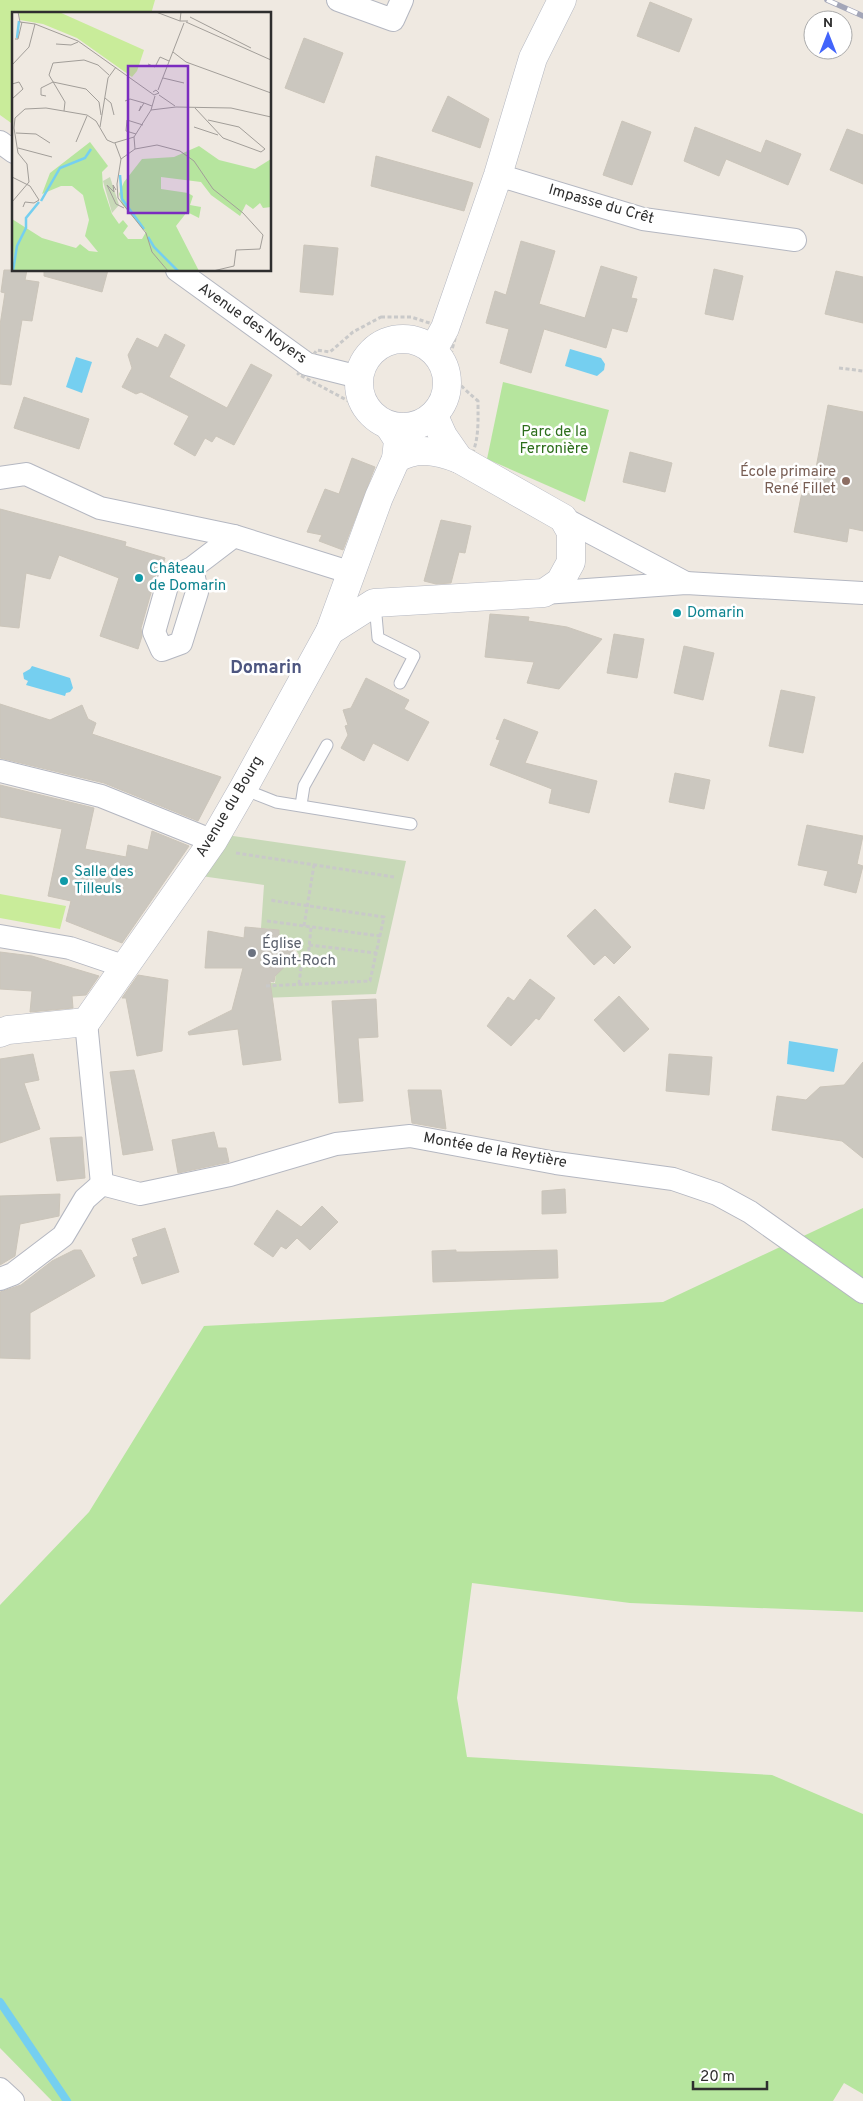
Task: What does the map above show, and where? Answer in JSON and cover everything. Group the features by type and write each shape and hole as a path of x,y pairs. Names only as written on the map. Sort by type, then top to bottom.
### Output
{"street":[{"path":"338,0 393,20 402,0"},
{"path":"439,339 416,341 397,339 379,346 366,359 359,378 361,398 372,415 389,426 413,427 434,416 445,400 448,382 439,339 498,175 533,58 562,0"},
{"path":"0,142 12,151"},
{"name":"Impasse du Crêt","path":"498,175 644,219 795,240"},
{"name":"Avenue des Noyers","path":"178,271 307,364 359,378"},
{"path":"434,416 444,436 464,461"},
{"name":"Avenue du Bourg","path":"86,1022 123,966 224,847 244,789 330,631 379,497 396,459 398,440 389,426"},
{"path":"396,459 405,453 421,449 464,461 564,518 686,583"},
{"path":"0,478 26,474 100,508 355,564 374,603"},
{"path":"544,593 560,582 571,562 571,532 564,518"},
{"path":"192,568 234,536"},
{"path":"330,631 374,603 686,583 863,594"},
{"path":"0,771 101,796 224,847"},
{"path":"0,936 70,948 123,966"},
{"path":"0,1033 8,1030 86,1022 102,1184 85,1199 63,1236 13,1274 0,1279"},
{"name":"Montée de la Reytière","path":"102,1184 140,1194 230,1175 336,1144 410,1136 556,1163 672,1179 718,1194 750,1212 863,1292"},
{"path":"0,2089 12,2101"}],"lane":[{"path":"374,603 378,638 414,656 400,683"},
{"path":"301,805 304,786 327,745"},
{"path":"244,789 276,802 411,824"}],"path":[{"path":"381,317 411,317 439,339 457,332 449,359 454,380 478,401 478,439 464,461 461,472 422,454 407,462 386,457 386,442 354,404 298,374 317,350 330,352 353,332 381,317"},
{"path":"840,368 863,370"},
{"path":"224,847 314,865 394,877"},
{"path":"304,926 314,865"},
{"path":"266,986 370,981 384,917 269,900"},
{"path":"267,920 380,936"},
{"path":"299,984 302,959 308,960 311,927"},
{"path":"309,945 376,953"}],"green space":[{"path":"0,0 155,0 152,12 12,12 12,124 0,115"},
{"name":"Parc de la Ferronière","path":"503,382 609,410 585,502 487,459"},
{"path":"226,835 406,861 376,994 261,998 263,982 275,983 276,969 288,962 295,963 299,955 296,950 291,950 279,939 279,930 261,928 264,885 201,876"},
{"path":"0,894 66,906 60,929 0,918"},
{"path":"863,1208 863,1612 630,1603 472,1583 457,1698 467,1757 772,1775 863,1814 863,2094 844,2083 833,2101 52,2101 0,2048 0,1605 89,1512 204,1326 663,1302"}],"water":[{"path":"570,349 601,358 605,364 604,370 597,376 565,366"},
{"path":"76,357 92,362 82,393 66,387"},
{"path":"32,666 70,678 73,688 65,696 26,685 28,681 24,679 23,673"},
{"path":"789,1041 838,1049 834,1072 787,1064"}],"building":[{"path":"650,2 692,19 679,52 637,36"},
{"path":"304,38 343,53 324,103 285,88"},
{"path":"448,96 489,119 480,148 432,131"},
{"path":"622,121 651,132 632,185 603,175"},
{"path":"695,127 761,153 766,140 801,154 788,185 726,159 719,176 684,161"},
{"path":"847,129 863,135 863,184 830,170"},
{"path":"376,156 473,183 464,211 371,186"},
{"path":"521,241 555,251 539,304 585,318 601,266 637,277 631,298 637,299 627,332 612,328 606,348 544,329 531,373 500,363 509,329 486,323 495,291 506,295"},
{"path":"304,245 338,248 333,295 300,292"},
{"path":"714,269 743,276 733,320 705,314"},
{"path":"4,270 27,271 25,280 39,282 32,321 22,320 11,385 0,384 0,325 5,293 1,292"},
{"path":"44,271 108,271 102,292 44,276"},
{"path":"836,271 863,277 863,323 825,314"},
{"path":"165,334 185,345 169,377 227,408 251,364 272,375 234,445 216,436 212,442 205,438 195,456 174,444 189,416 141,392 136,394 122,387 132,368 128,355 137,338 158,348"},
{"path":"24,397 89,419 79,449 14,428"},
{"path":"828,405 863,412 863,531 849,528 847,542 794,532 802,492 811,494"},
{"path":"630,452 672,463 665,492 623,482"},
{"path":"352,458 375,467 343,550 319,541 322,535 307,532 325,489 339,494"},
{"name":"Château de Domarin","path":"0,509 126,542 125,546 165,558 162,568 156,575 141,628 142,636 138,649 100,636 119,578 59,555 50,579 26,573 19,628 0,626"},
{"path":"441,520 471,526 465,553 459,552 451,583 436,584 424,581"},
{"path":"490,614 529,617 528,621 567,627 602,639 559,689 527,683 534,662 485,657"},
{"path":"614,634 644,639 637,678 607,673"},
{"path":"684,646 714,653 703,700 674,693"},
{"path":"366,678 409,700 404,709 429,722 408,761 373,743 364,761 341,748 348,735 345,726 348,725 343,710 351,708"},
{"path":"781,690 815,697 803,753 769,746"},
{"path":"0,704 50,720 82,705 88,719 96,723 92,734 221,777 198,821 104,783 0,758"},
{"path":"504,719 538,732 525,763 597,781 589,813 549,803 552,789 490,765 500,740 496,739"},
{"path":"675,773 710,780 704,809 669,802"},
{"path":"0,785 94,808 85,849 126,857 128,845 148,850 152,831 189,846 122,943 66,921 71,901 48,896 62,829 0,817"},
{"path":"807,825 863,836 857,864 863,866 856,893 824,885 828,871 798,865"},
{"path":"595,909 631,947 614,964 605,955 594,965 567,936"},
{"path":"245,927 279,930 279,936 297,955 275,976 274,982 270,981 281,1060 243,1065 238,1029 189,1035 188,1032 232,1010 243,968 205,968 208,931 244,938"},
{"path":"0,952 32,956 99,976 86,995 72,996 73,1008 30,1012 32,991 0,989"},
{"path":"138,975 168,980 162,1051 137,1056 126,998 122,998"},
{"path":"530,979 555,998 539,1020 536,1018 511,1046 487,1026 508,997 514,1001"},
{"path":"619,996 649,1029 624,1052 594,1020"},
{"path":"376,999 378,1037 358,1038 363,1101 339,1103 332,1001"},
{"path":"33,1054 39,1080 24,1083 40,1129 0,1143 0,1059"},
{"path":"669,1054 712,1057 709,1095 666,1091"},
{"path":"863,1062 863,1158 842,1141 772,1130 777,1096 806,1100 820,1087 844,1085"},
{"path":"134,1070 153,1150 123,1155 110,1072"},
{"path":"408,1090 441,1090 446,1129 412,1123"},
{"path":"214,1132 218,1148 226,1148 229,1162 178,1173 172,1140"},
{"path":"82,1137 85,1178 57,1181 50,1138"},
{"path":"565,1189 566,1213 542,1214 542,1191"},
{"path":"60,1194 59,1216 20,1224 15,1256 0,1265 0,1196"},
{"path":"322,1206 338,1222 310,1250 297,1238 286,1249 281,1246 273,1257 254,1244 277,1210 301,1227"},
{"path":"165,1228 179,1272 142,1284 133,1258 138,1256 132,1239"},
{"path":"74,1250 81,1250 95,1276 30,1313 30,1359 0,1358 0,1292 21,1285 52,1261"},
{"path":"456,1250 456,1252 472,1252 557,1250 558,1278 433,1282 432,1251"}],"waterway":[{"path":"0,2002 67,2101"}],"railway":[{"path":"827,0 863,16"}],"place":[{"name":"École primaire René Fillet","path":"846,481"},
{"name":"Château de Domarin","path":"139,578"},
{"name":"Domarin","path":"677,613"},
{"name":"Salle des Tilleuls","path":"64,881"},
{"name":"Église Saint-Roch","path":"252,953"}],"district":[{"name":"Domarin","path":"266,668"}]}
